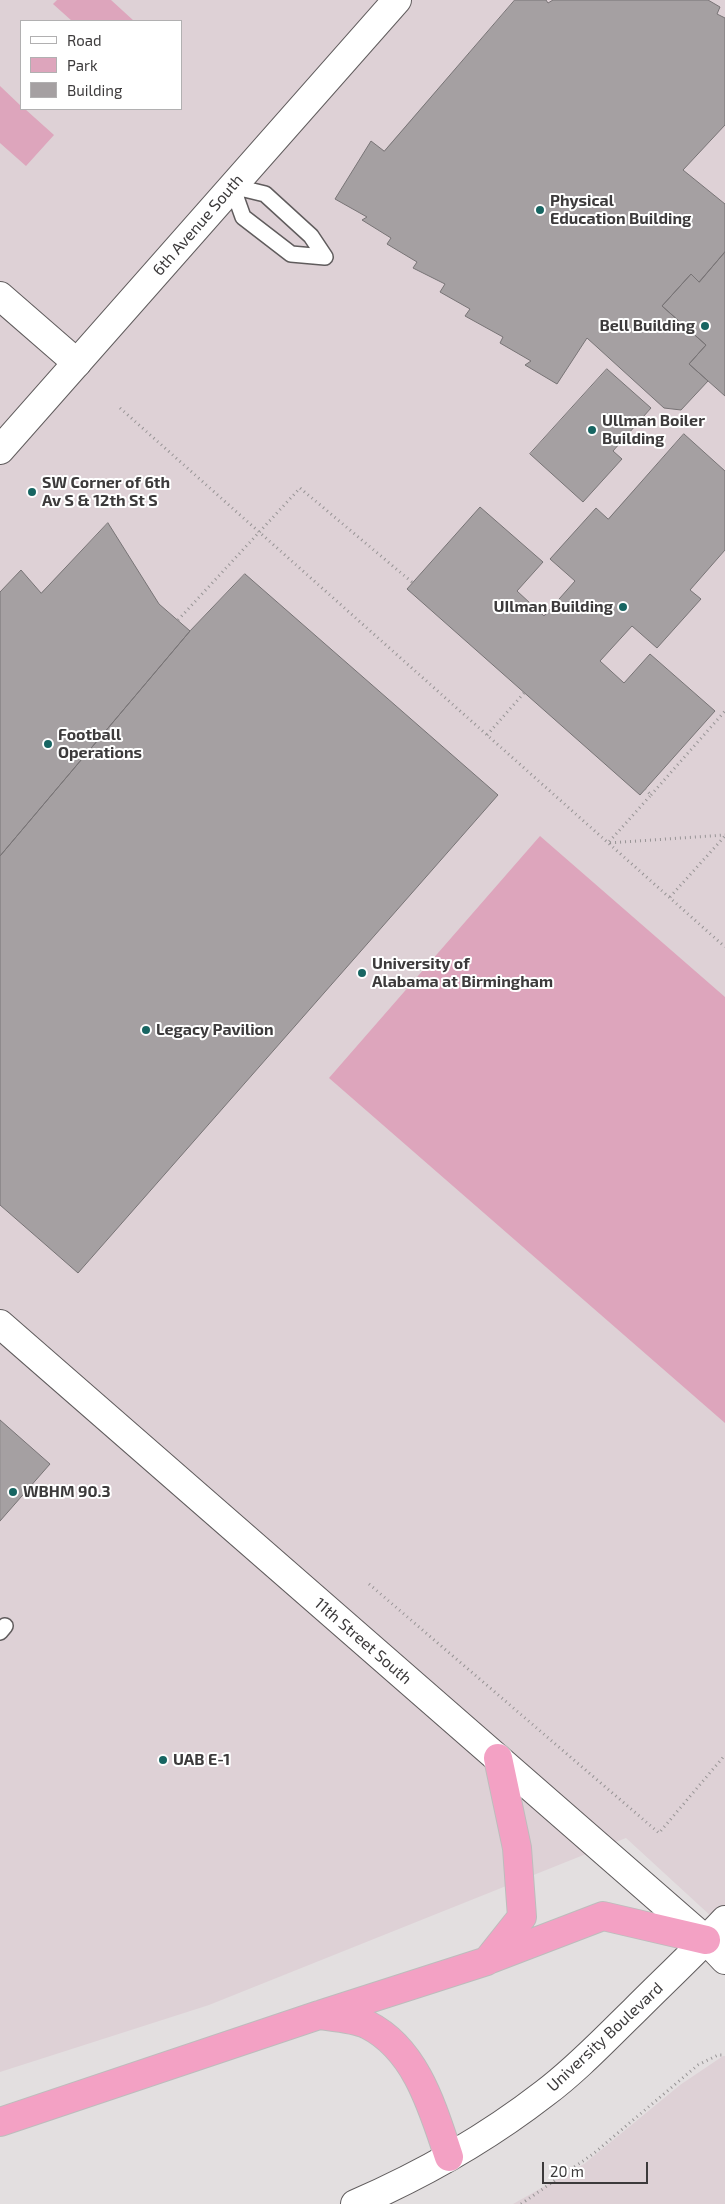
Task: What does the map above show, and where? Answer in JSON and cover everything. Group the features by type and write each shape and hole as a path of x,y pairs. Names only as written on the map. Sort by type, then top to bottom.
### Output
{"highway":[{"path":"487,1961 522,1917 517,1848 498,1758"},
{"path":"0,2122 487,1961 603,1916 706,1940"},
{"path":"319,2015 368,2024 395,2044 414,2070 430,2102 449,2157"}],"main road":[{"name":"6th Avenue South","path":"0,450 397,0"},
{"path":"0,296 77,363"},
{"name":"11th Street South","path":"0,1324 706,1940 725,1960"},
{"name":"University Boulevard","path":"355,2204 397,2186 449,2157 498,2127 545,2093 590,2055 725,1920"},
{"name":"University Boulevard","path":"335,2204 397,2186"}],"lane":[{"path":"232,186 265,194 312,236 325,257 291,254 244,217 232,186"}],"path":[{"path":"120,408 725,947"},
{"path":"178,620 300,488 413,583"},
{"path":"487,735 524,693"},
{"path":"608,843 725,711"},
{"path":"645,789 651,795"},
{"path":"608,843 725,835"},
{"path":"670,898 725,835"},
{"path":"369,1584 659,1832 725,1755"},
{"path":"521,2204 593,2154 698,2065 718,2055 725,2055"}],"shaded area":[{"name":"University of Alabama at Birmingham","path":"0,0 725,0 725,1929 626,1838 209,2005 0,2072"},
{"path":"725,2056 725,2204 513,2204 584,2164 680,2085"}],"green space":[{"path":"57,0 111,0 133,20 71,20 53,4"},
{"path":"0,86 20,105 20,110 26,110 54,135 26,166 0,143"},
{"path":"540,836 725,997 725,1423 329,1078"}],"building":[{"name":"Physical Education Building","path":"515,0 546,0 548,3 553,0 708,0 720,7 717,14 725,18 725,125 683,170 725,204 725,252 699,282 691,274 662,306 706,345 689,364 708,381 681,410 664,408 587,338 557,384 525,365 531,361 500,343 503,337 465,316 470,309 440,292 445,284 413,268 417,262 387,244 391,238 362,220 367,217 335,199 371,141 384,151"},
{"name":"Bell Building","path":"725,252 725,396 689,364 706,345 662,306 691,274 699,282"},
{"name":"Ullman Boiler Building","path":"607,369 651,408 613,451 622,459 583,502 530,454"},
{"name":"UIlman Building","path":"684,434 725,471 725,550 690,590 701,599 657,648 632,626 600,661 624,683 650,654 715,711 640,795 407,589 480,507 543,562 517,591 544,616 575,581 550,559 596,508 608,519"},
{"name":"Football Operations","path":"108,523 159,604 190,631 0,856 0,592 21,570 41,593"},
{"name":"Legacy Pavilion","path":"245,574 498,795 78,1273 0,1205 0,856 190,631"},
{"name":"WBHM 90.3","path":"0,1420 50,1464 0,1521"}],"place":[{"name":"Physical Education Building","path":"540,210"},
{"name":"Bell Building","path":"705,326"},
{"name":"Ullman Boiler Building","path":"592,430"},
{"name":"SW Corner of 6th Av S & 12th St S","path":"32,492"},
{"name":"UIlman Building","path":"623,607"},
{"name":"Football Operations","path":"48,744"},
{"name":"University of Alabama at Birmingham","path":"362,973"},
{"name":"Legacy Pavilion","path":"146,1030"},
{"name":"WBHM 90.3","path":"13,1492"},
{"name":"UAB E-1","path":"163,1760"}]}
